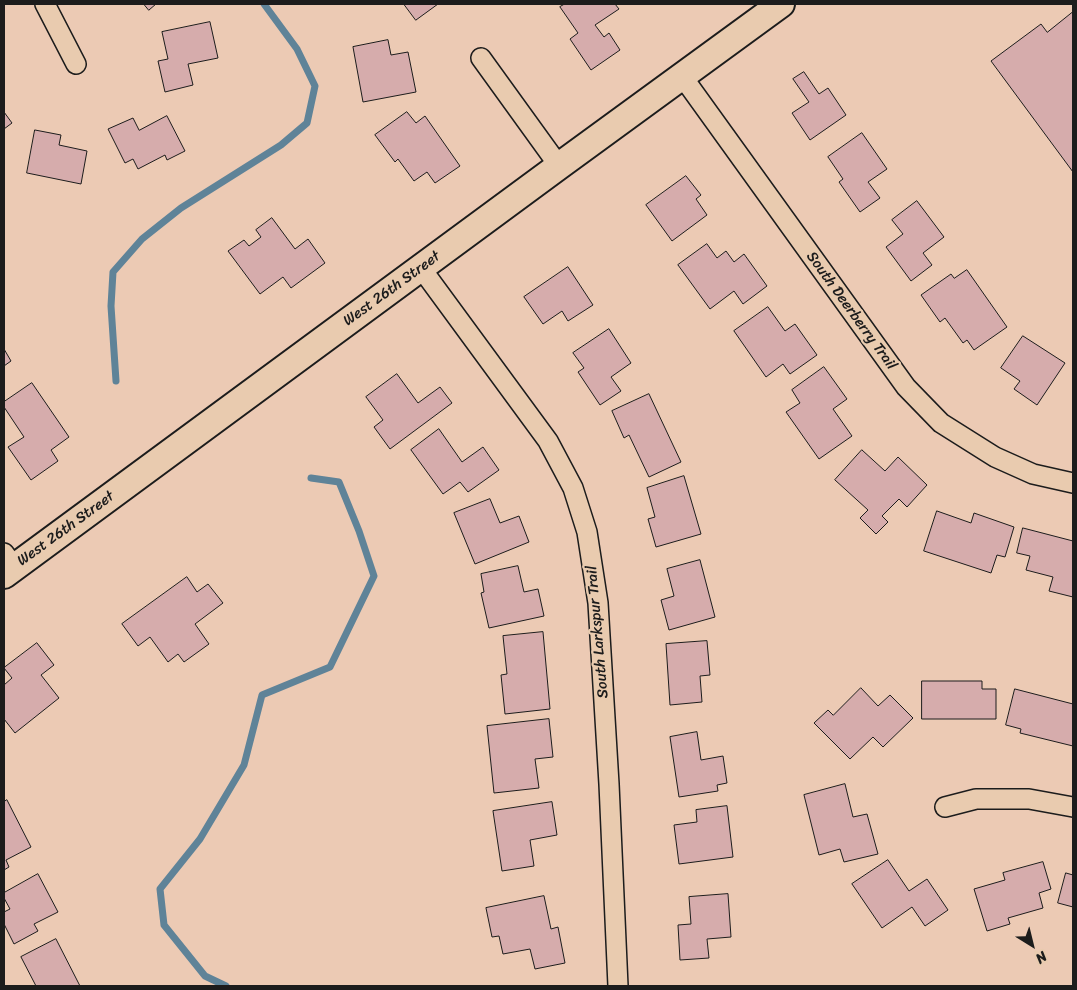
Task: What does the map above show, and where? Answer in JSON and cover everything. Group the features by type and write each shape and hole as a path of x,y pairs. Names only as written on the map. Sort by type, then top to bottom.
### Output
{"main road":[{"name":"West 26th Street","path":"7,565 421,268 781,4"}],"street":[{"path":"45,4 76,64"},
{"path":"481,58 558,166"},
{"name":"South Deerberry Trail","path":"682,76 906,387 941,423 995,457 1033,474 1073,483"},
{"name":"South Larkspur Trail","path":"421,268 548,441 573,488 587,532 598,603 609,784 618,986"},
{"path":"945,807 976,799 1029,799 1073,807"}],"building":[{"path":"144,4 156,4 149,10"},
{"path":"404,4 438,4 416,20"},
{"path":"565,4 615,4 619,9 595,25 604,37 609,33 620,50 591,70 570,39 578,33 560,7"},
{"path":"1073,12 1073,172 991,61 1041,24 1047,32"},
{"path":"210,22 218,58 188,64 193,85 165,92 158,61 168,59 162,32"},
{"path":"388,40 391,55 408,52 416,92 363,102 353,47"},
{"path":"804,72 819,94 828,88 846,115 810,140 792,113 809,102 793,79"},
{"path":"4,112 12,123 4,129"},
{"path":"407,112 416,123 425,116 460,166 435,183 427,172 414,181 398,159 395,162 375,135"},
{"path":"167,116 185,151 167,160 165,155 138,169 133,159 125,163 108,129 133,118 139,130"},
{"path":"35,130 61,135 59,145 87,151 81,184 27,173"},
{"path":"862,133 887,169 868,182 880,198 860,212 839,182 843,179 828,157"},
{"path":"686,176 701,195 696,199 707,215 672,241 646,205"},
{"path":"917,201 944,237 923,253 932,265 911,281 886,247 903,234 892,220"},
{"path":"272,218 295,249 308,239 325,263 291,288 283,277 260,294 228,251 244,240 249,246 261,237 256,230"},
{"path":"707,244 717,258 726,251 734,262 744,254 767,286 743,304 734,291 710,309 678,265"},
{"path":"568,267 593,305 568,321 562,311 543,324 524,297"},
{"path":"967,270 1007,327 974,350 967,340 963,343 945,318 940,322 921,295 951,274 954,278"},
{"path":"768,307 785,331 795,324 817,355 790,374 783,364 766,377 734,331"},
{"path":"609,329 631,363 611,377 621,391 600,405 578,372 584,368 573,353"},
{"path":"1023,336 1065,363 1037,405 1014,389 1020,381 1001,368"},
{"path":"4,349 11,361 4,366"},
{"path":"824,367 847,399 833,409 852,436 819,459 786,412 800,403 792,390"},
{"path":"397,374 418,403 440,387 452,403 390,449 374,427 383,420 366,397"},
{"path":"32,383 69,437 51,450 58,461 31,480 8,447 24,437 4,407 4,402"},
{"path":"649,394 681,462 649,477 629,435 624,438 612,411"},
{"path":"439,429 462,462 483,447 499,470 468,492 460,482 443,494 411,450"},
{"path":"862,450 885,471 898,457 927,485 907,507 899,499 882,516 888,522 876,534 860,518 868,510 835,480"},
{"path":"684,476 701,534 656,547 648,519 655,517 647,488"},
{"path":"490,499 500,523 519,516 529,542 475,564 454,513"},
{"path":"937,511 971,523 974,513 1014,527 1005,557 997,555 991,573 924,551"},
{"path":"1023,528 1073,541 1073,597 1049,591 1053,577 1026,570 1030,556 1017,553"},
{"path":"700,560 715,617 669,630 661,600 674,596 667,569"},
{"path":"518,566 524,592 538,589 544,616 489,628 481,593 484,592 481,574"},
{"path":"187,577 197,592 208,584 223,603 195,624 209,644 184,662 178,654 168,662 150,637 138,646 122,624"},
{"path":"543,632 550,709 505,714 501,675 507,674 503,636"},
{"path":"707,641 710,675 700,676 702,702 670,705 666,644"},
{"path":"37,643 54,665 41,675 59,698 15,733 4,719 4,685 12,678 4,668"},
{"path":"922,681 982,681 982,689 996,689 996,719 922,719"},
{"path":"861,688 878,706 890,695 913,718 883,747 873,737 850,759 814,723 828,710 833,715"},
{"path":"1015,689 1073,704 1073,746 1020,733 1021,729 1006,725"},
{"path":"549,719 553,757 535,759 539,788 494,793 487,726"},
{"path":"697,732 701,760 723,756 727,783 717,785 718,791 679,797 670,737"},
{"path":"845,784 853,817 867,814 878,854 844,862 840,849 819,855 804,795"},
{"path":"7,800 31,847 6,860 9,867 4,870 4,802"},
{"path":"552,802 557,835 530,840 534,866 502,871 493,811"},
{"path":"727,806 733,857 679,864 674,825 697,822 696,810"},
{"path":"888,860 909,891 927,879 948,910 925,926 912,907 882,928 852,884"},
{"path":"1043,862 1051,889 1039,893 1043,908 1008,918 1010,924 987,931 974,889 1005,880 1003,873"},
{"path":"1066,873 1073,875 1073,907 1058,903"},
{"path":"38,874 58,912 34,924 38,931 14,944 4,924 4,912 10,909 4,898 4,893"},
{"path":"728,894 731,937 707,939 709,958 680,960 678,925 691,924 689,897"},
{"path":"544,896 551,929 558,927 565,963 535,969 530,949 503,954 499,936 492,937 486,908"},
{"path":"56,939 80,986 36,986 21,957"}],"waterway":[{"path":"116,381 111,306 113,272 142,239 181,208 281,145 307,123 315,86 297,49 264,4"},
{"path":"226,986 205,976 164,925 160,889 200,839 244,765 262,695 330,667 374,576 359,531 339,482 311,478"}]}
